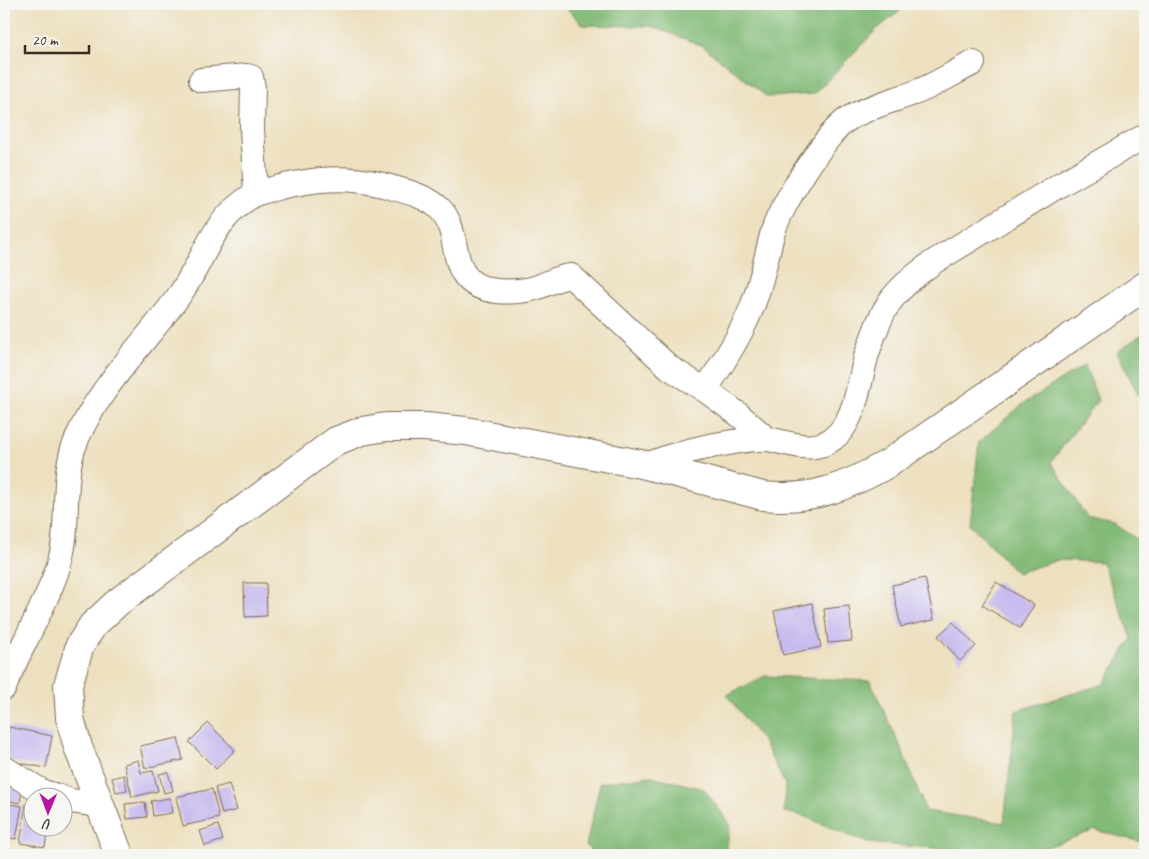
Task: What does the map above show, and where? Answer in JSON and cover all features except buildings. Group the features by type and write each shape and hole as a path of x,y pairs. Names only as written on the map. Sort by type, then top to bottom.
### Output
{"main road":[{"path":"119,855 78,747 70,718 68,685 80,645 93,625 118,602 336,441 362,431 386,427 425,427 466,431 646,465 763,496 781,498 817,494 856,481 889,463 1145,286"}],"street":[{"path":"705,390 728,356 751,311 762,278 776,223 790,197 832,133 848,119 876,106 921,90 973,63"},
{"path":"201,80 251,77 253,88 252,129 256,193"},
{"path":"646,465 703,446 743,440 767,439 794,446 814,446 832,440 847,423 860,386 867,354 886,307 918,273 1061,184 1145,136"},
{"path":"4,688 14,661 36,618 58,567 67,516 69,468 73,449 93,408 180,295 215,231 236,206 256,193 307,181 335,178 355,179 378,184 406,191 426,200 441,210 448,220 456,257 465,275 478,286 497,291 513,291 536,288 562,276 571,276 670,368 738,414 767,439"},
{"path":"4,768 33,786"},
{"path":"72,801 100,805"}],"green space":[{"path":"562,4 909,4 877,29 814,94 767,97 703,46 651,26 583,25"},
{"path":"1145,332 1145,408 1117,352"},
{"path":"1085,365 1098,400 1051,462 1087,518 1115,524 1145,545 1145,843 1095,830 1025,855 867,843 803,816 784,812 785,784 764,743 727,695 765,676 870,681 899,743 926,811 1004,823 1016,711 1104,684 1132,638 1102,562 1058,560 1017,573 970,524 979,442 1024,403"},
{"path":"651,776 704,789 730,824 726,855 595,855 586,846 600,783"}]}
